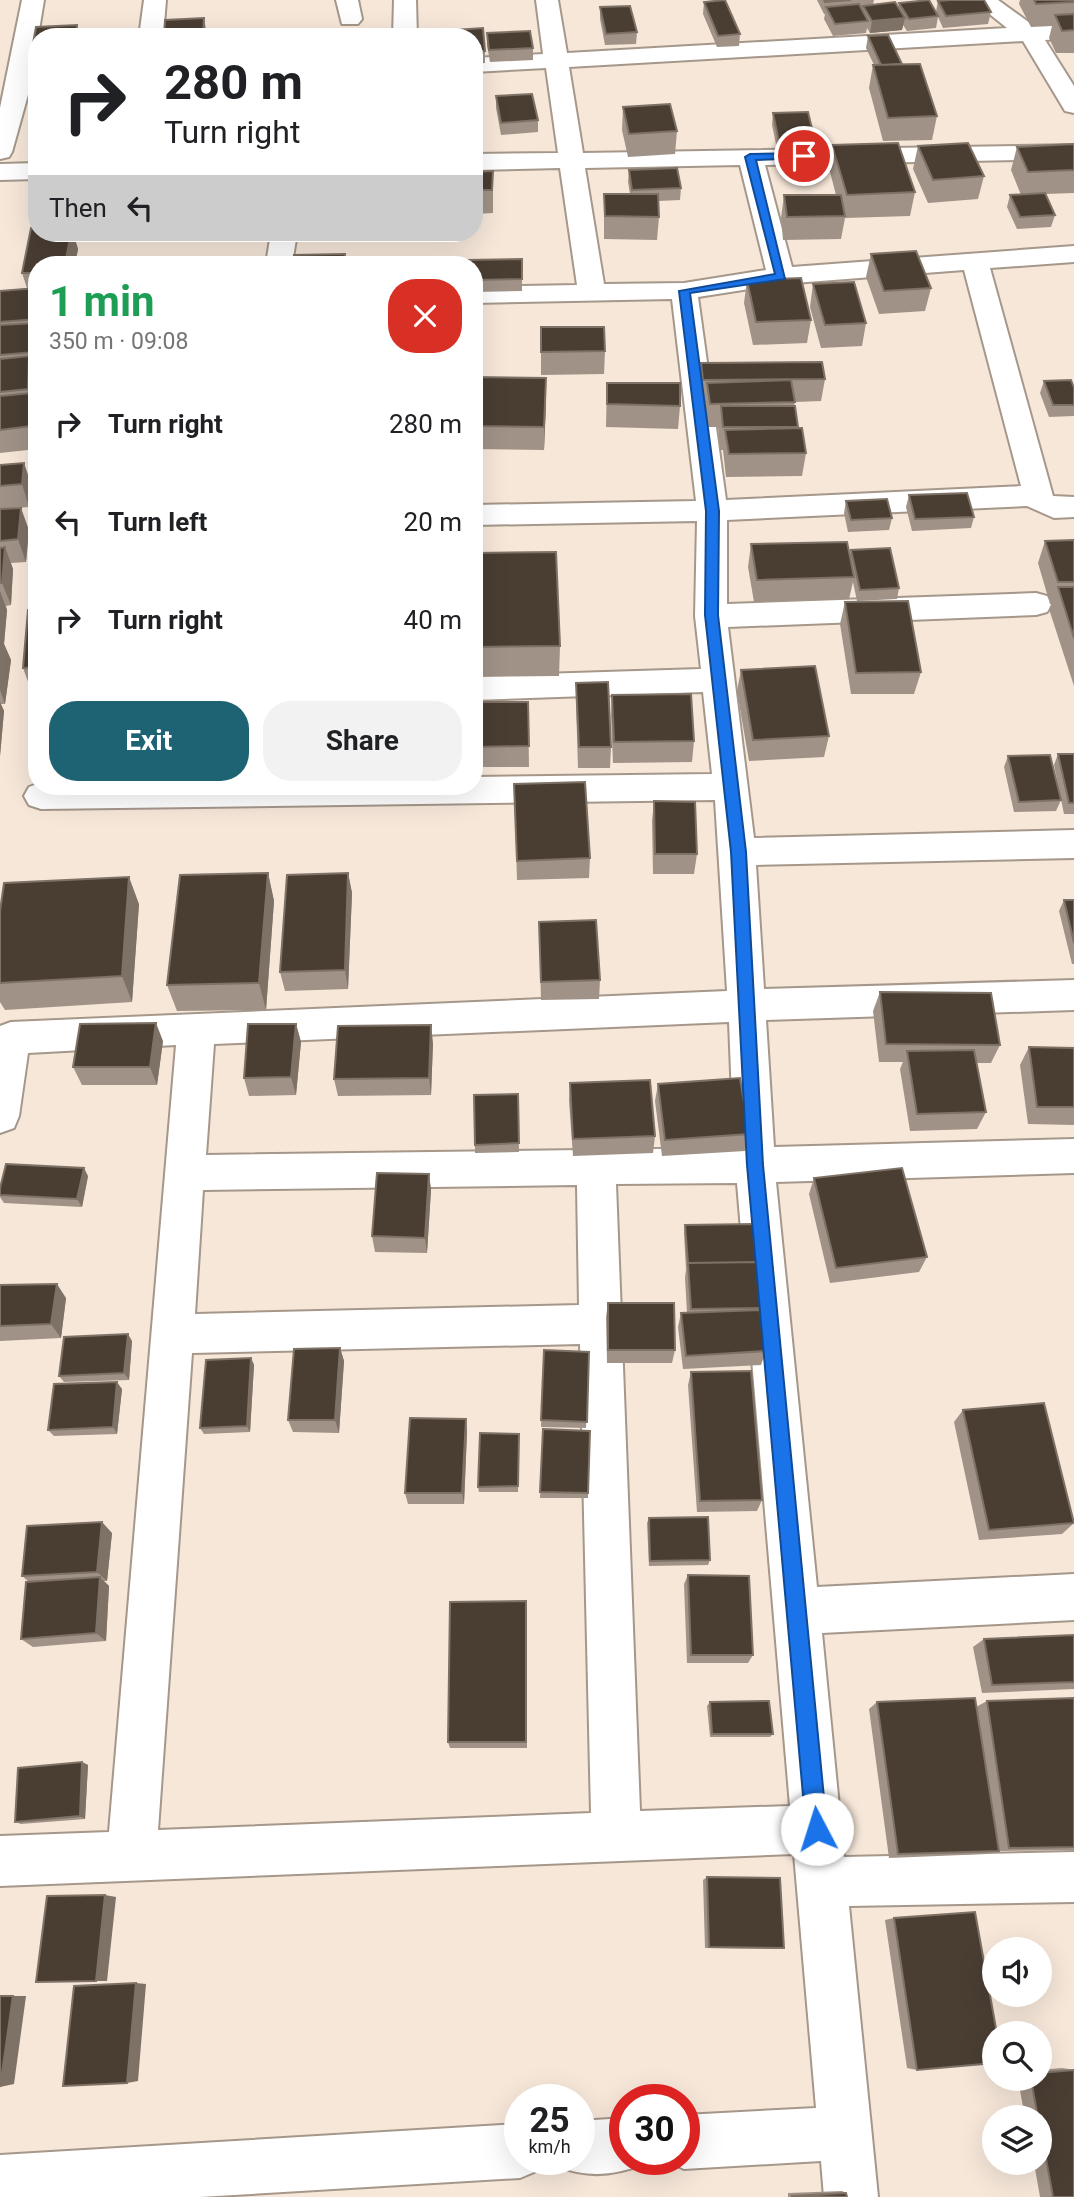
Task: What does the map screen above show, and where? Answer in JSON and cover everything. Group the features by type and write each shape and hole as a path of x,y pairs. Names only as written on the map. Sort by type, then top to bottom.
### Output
{"street":[{"path":"31,28 33,0"},
{"path":"152,28 155,0"},
{"path":"405,0 405,28"},
{"path":"547,0 592,294"},
{"path":"983,0 1030,34 1074,106"},
{"path":"483,64 1074,31"},
{"path":"0,152 27,90"},
{"path":"483,162 1074,152"},
{"path":"750,157 781,276"},
{"path":"0,172 28,171"},
{"path":"483,295 684,291 781,276 1074,254"},
{"path":"975,261 1037,495 1045,506 1074,507"},
{"path":"684,291 712,511 711,615 738,852 755,1165 850,2197"},
{"path":"483,515 712,511 1037,495"},
{"path":"711,615 1035,604"},
{"path":"483,688 717,680"},
{"path":"483,790 732,787"},
{"path":"41,796 118,795"},
{"path":"738,852 1074,844"},
{"path":"0,1116 5,1042 196,1028 748,1004 1074,995"},
{"path":"132,1856 196,1028"},
{"path":"186,1173 755,1165 1074,1156"},
{"path":"596,1167 615,1837"},
{"path":"173,1334 601,1324"},
{"path":"797,1611 1074,1597"},
{"path":"0,1861 817,1829"},
{"path":"822,1882 1074,1877"},
{"path":"700,2141 845,2133"},
{"path":"0,2182 504,2152"}],"building":[{"path":"725,0 740,34 718,36 704,2"},
{"path":"929,0 938,16 909,19 899,3"},
{"path":"984,0 991,12 946,16 938,1"},
{"path":"1034,0 1074,0 1074,2 1036,4"},
{"path":"895,2 905,18 872,21 863,6"},
{"path":"859,4 868,21 835,24 826,7"},
{"path":"630,6 637,32 606,34 600,7"},
{"path":"1074,14 1074,30 1062,31 1055,15"},
{"path":"204,18 203,28 165,28 165,20"},
{"path":"77,25 77,28 36,27"},
{"path":"530,31 533,48 489,50 487,33"},
{"path":"888,35 902,64 881,65 868,36"},
{"path":"920,64 937,116 888,118 873,65"},
{"path":"532,94 538,120 501,123 496,96"},
{"path":"670,104 677,131 629,134 623,107"},
{"path":"808,112 815,141 779,142 773,113"},
{"path":"898,143 915,192 847,195 832,145"},
{"path":"968,143 984,176 933,180 918,146"},
{"path":"1074,144 1074,170 1028,172 1017,147"},
{"path":"677,168 681,188 632,190 629,170"},
{"path":"493,171 492,190 483,190 483,172"},
{"path":"1045,193 1055,215 1020,217 1010,195"},
{"path":"604,194 658,194 659,217 605,216"},
{"path":"784,195 841,195 845,216 787,217"},
{"path":"28,242 69,242 67,256 28,256 28,273 22,273"},
{"path":"916,251 931,288 884,291 871,254"},
{"path":"345,254 345,256 294,255"},
{"path":"522,259 522,279 483,280 483,260"},
{"path":"801,278 811,320 756,322 747,280"},
{"path":"854,282 866,323 825,325 813,284"},
{"path":"28,289 28,320 0,322 0,291"},
{"path":"28,323 28,353 0,355 0,325"},
{"path":"541,327 604,327 605,351 541,352"},
{"path":"28,356 28,389 0,392 0,359"},
{"path":"822,362 825,379 703,380 701,363"},
{"path":"483,377 546,378 544,427 483,426"},
{"path":"791,380 795,402 710,404 707,383"},
{"path":"1071,380 1074,405 1053,405 1044,381"},
{"path":"607,383 680,383 680,406 607,404"},
{"path":"28,393 28,426 0,430 0,396"},
{"path":"721,406 795,406 798,427 723,427"},
{"path":"802,428 806,453 729,454 725,430"},
{"path":"24,463 22,484 0,486 0,465"},
{"path":"967,493 974,517 915,519 909,495"},
{"path":"887,499 892,518 851,520 846,501"},
{"path":"21,508 18,539 0,541 0,509"},
{"path":"1074,540 1074,582 1058,582 1045,541"},
{"path":"847,542 854,577 757,580 751,544"},
{"path":"5,547 2,583 0,583 0,548"},
{"path":"890,548 899,588 860,590 851,550"},
{"path":"556,552 560,646 483,647 483,553"},
{"path":"1058,587 1074,587 1074,638"},
{"path":"908,601 921,672 856,673 845,602"},
{"path":"28,610 28,668 23,668"},
{"path":"815,666 829,736 753,740 741,670"},
{"path":"608,682 611,747 579,747 576,683"},
{"path":"691,694 694,741 614,742 612,695"},
{"path":"483,702 528,702 529,746 483,747"},
{"path":"1058,754 1074,754 1074,803 1069,803"},
{"path":"1050,755 1061,800 1019,802 1008,756"},
{"path":"585,782 590,858 517,861 514,784"},
{"path":"654,801 695,802 697,854 655,854"},
{"path":"268,873 259,983 167,985 180,875"},
{"path":"348,873 345,970 280,972 287,875"},
{"path":"129,877 122,976 0,983 0,911 4,883"},
{"path":"1064,900 1074,900 1074,943"},
{"path":"596,920 600,980 541,982 539,922"},
{"path":"880,992 991,993 1000,1045 886,1044"},
{"path":"156,1023 150,1067 73,1067 80,1024"},
{"path":"248,1024 296,1024 291,1077 244,1078"},
{"path":"431,1025 429,1078 334,1079 338,1026"},
{"path":"1029,1047 1074,1048 1074,1107 1037,1107"},
{"path":"974,1050 986,1112 917,1114 907,1051"},
{"path":"740,1078 749,1134 665,1140 658,1084"},
{"path":"650,1080 655,1136 573,1139 570,1083"},
{"path":"518,1094 519,1143 475,1145 474,1095"},
{"path":"6,1164 84,1168 77,1199 0,1195"},
{"path":"902,1168 927,1257 836,1268 814,1178"},
{"path":"377,1173 429,1174 425,1238 372,1236"},
{"path":"754,1224 757,1262 688,1263 685,1225"},
{"path":"760,1262 765,1308 691,1309 688,1263"},
{"path":"57,1284 51,1324 0,1326 0,1285"},
{"path":"608,1303 674,1303 675,1350 608,1350"},
{"path":"760,1310 766,1351 686,1356 681,1313"},
{"path":"128,1334 124,1373 59,1376 64,1337"},
{"path":"340,1348 335,1420 288,1420 294,1349"},
{"path":"544,1350 589,1352 587,1422 541,1420"},
{"path":"251,1358 247,1426 200,1428 206,1360"},
{"path":"751,1371 762,1500 700,1501 691,1372"},
{"path":"117,1382 113,1427 48,1430 54,1384"},
{"path":"1044,1403 1074,1523 989,1530 963,1410"},
{"path":"410,1418 466,1419 462,1493 405,1493"},
{"path":"543,1429 590,1431 588,1493 540,1492"},
{"path":"480,1433 519,1434 518,1486 478,1487"},
{"path":"708,1517 710,1560 650,1561 649,1518"},
{"path":"102,1522 97,1572 22,1576 27,1526"},
{"path":"688,1575 749,1576 753,1655 691,1655"},
{"path":"100,1577 96,1633 21,1639 26,1582"},
{"path":"526,1601 526,1742 448,1742 450,1602"},
{"path":"1074,1635 1074,1682 992,1685 984,1639"},
{"path":"975,1698 999,1851 898,1854 877,1702"},
{"path":"1074,1698 1074,1847 1009,1848 987,1701"},
{"path":"769,1701 773,1734 712,1734 710,1702"},
{"path":"82,1762 80,1816 15,1822 18,1768"},
{"path":"707,1877 780,1878 784,1948 709,1947"},
{"path":"105,1895 96,1981 36,1982 47,1896"},
{"path":"975,1912 982,1951 982,2007 992,2007 995,2021 982,2021 982,2064 917,2070 894,1918"},
{"path":"136,1983 127,2083 63,2086 74,1986"},
{"path":"0,1996 13,1996 0,2087"},
{"path":"1074,2070 1074,2197 1053,2197 1049,2175 1052,2175 1052,2105 1036,2105 1033,2091 1052,2091 1052,2072"},
{"path":"846,2193 847,2197 791,2196"}],"route":[{"path":"804,156 750,157 781,276 684,291 712,511 711,615 738,852 755,1165 817,1829"}]}
